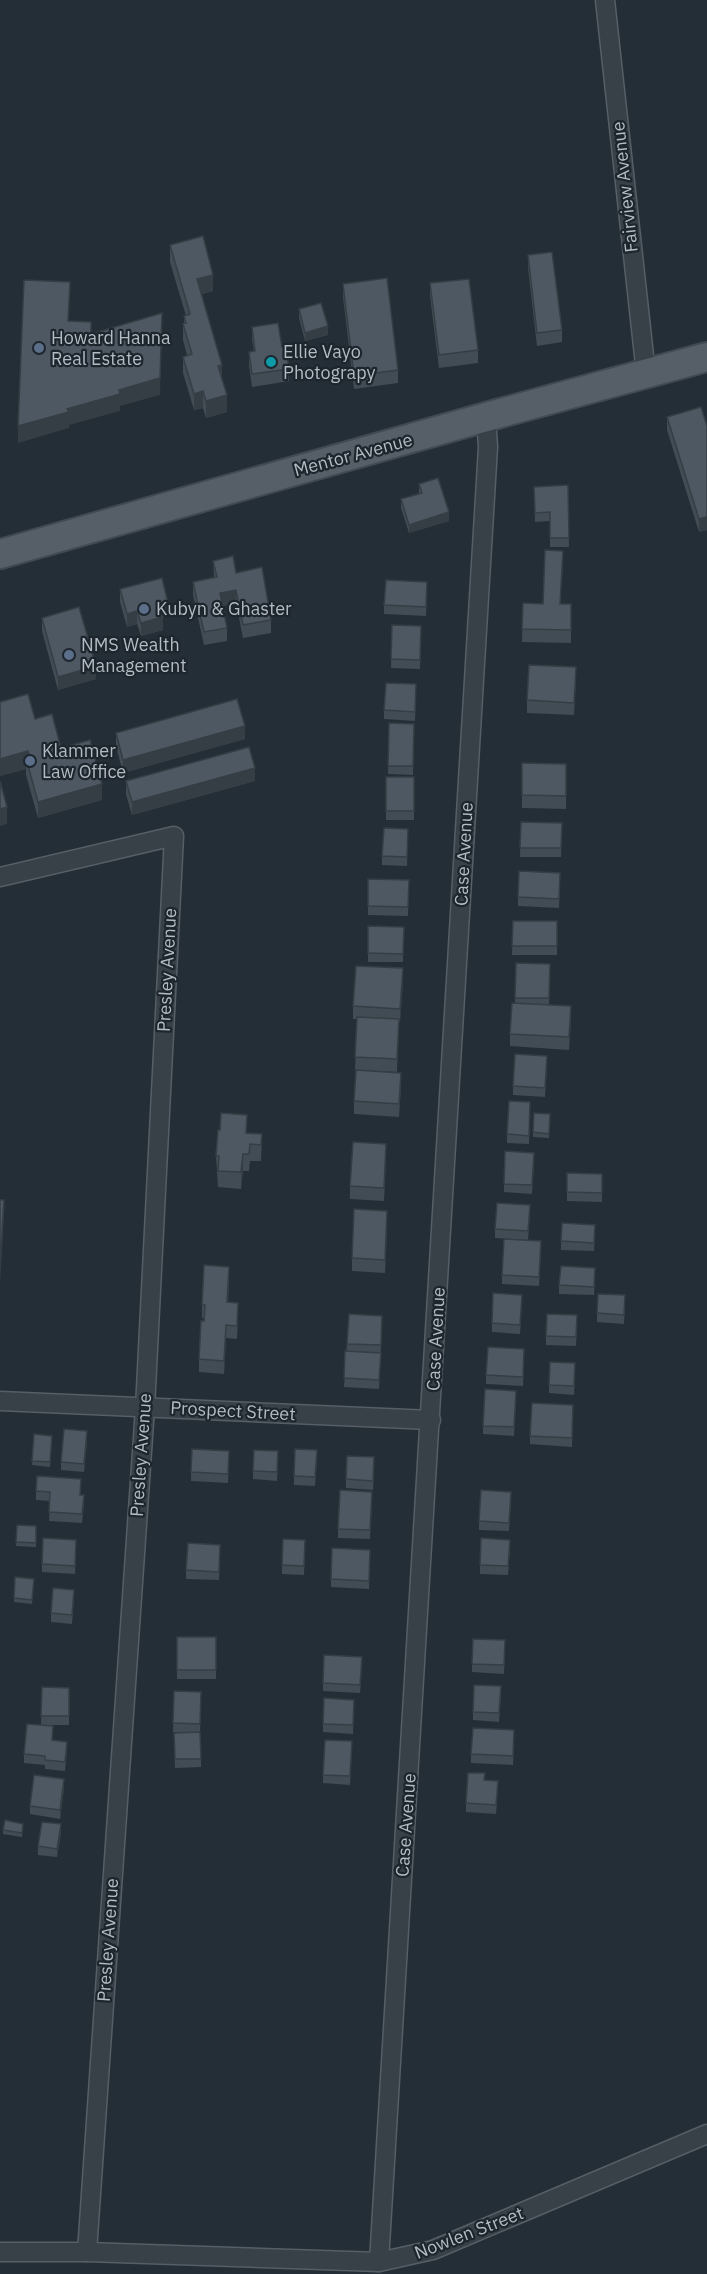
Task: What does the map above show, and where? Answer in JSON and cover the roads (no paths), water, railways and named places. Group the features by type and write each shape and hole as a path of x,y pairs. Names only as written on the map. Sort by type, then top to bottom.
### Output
{"main road":[{"name":"Mentor Avenue","path":"0,554 707,357"}],"street":[{"name":"Fairview Avenue","path":"605,0 646,374"},
{"name":"Case Avenue","path":"379,2262 488,447 486,417"},
{"name":"Presley Avenue","path":"0,877 174,836 145,1407 87,2252"},
{"name":"Prospect Street","path":"0,1401 431,1420"},
{"name":"Nowlen Street","path":"0,2252 87,2252 379,2262 433,2250 707,2134"}],"place":[{"name":"Howard Hanna Real Estate","path":"39,348"},
{"name":"Ellie Vayo Photograpy","path":"271,362"},
{"name":"Kubyn & Ghaster","path":"144,609"},
{"name":"NMS Wealth Management","path":"69,655"},
{"name":"Klammer Law Office","path":"30,761"}]}
